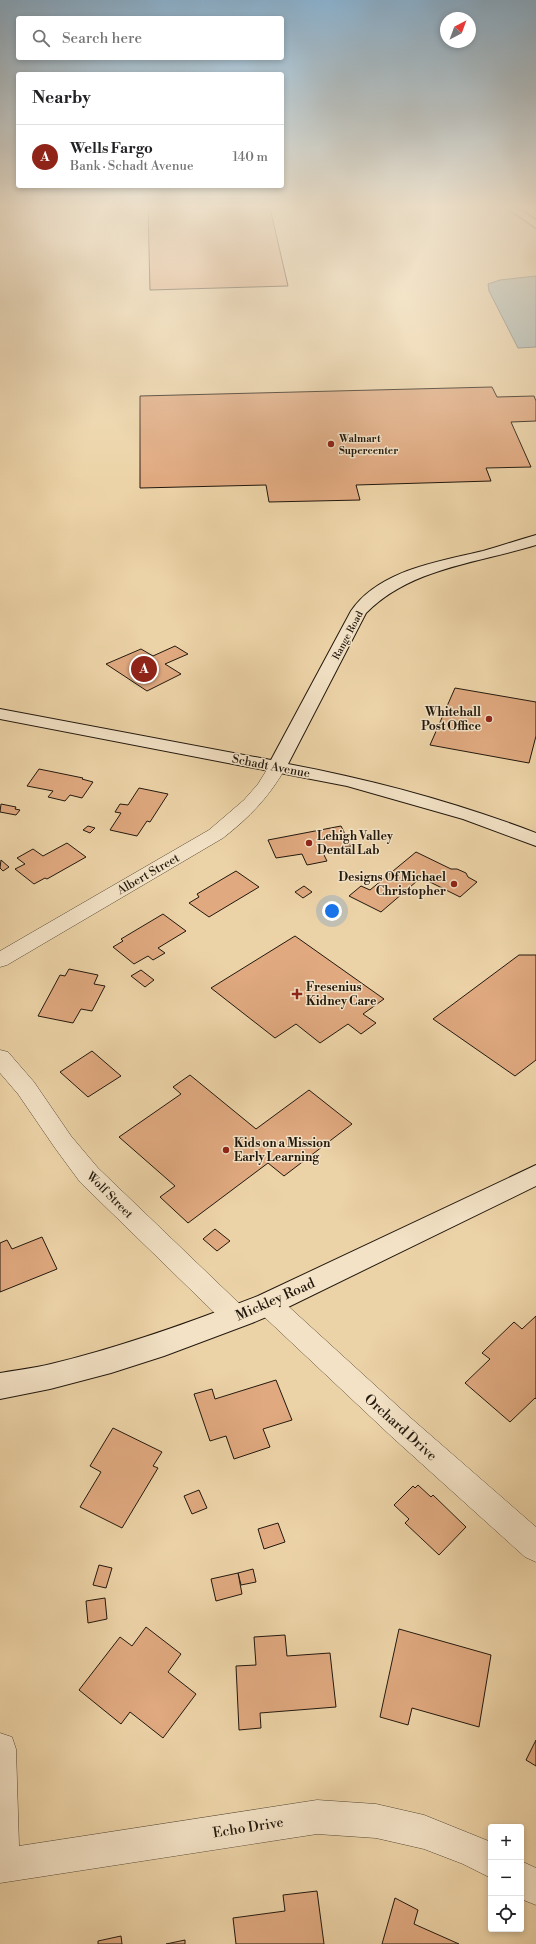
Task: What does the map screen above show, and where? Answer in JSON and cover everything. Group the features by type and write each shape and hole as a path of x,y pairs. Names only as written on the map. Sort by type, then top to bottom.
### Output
{"street":[{"name":"Range Road","path":"277,767 359,611 368,600 380,590 421,571 536,540"},
{"name":"Schadt Avenue","path":"0,714 349,781 470,815 536,840"},
{"name":"Albert Street","path":"0,960 216,834 238,818 256,800 277,767"},
{"name":"Wolf Street","path":"0,1058 26,1088 62,1142 89,1175 236,1317"},
{"name":"Mickley Road","path":"0,1386 56,1375 149,1349 236,1317 268,1304 536,1175"},
{"name":"Orchard Drive","path":"268,1304 402,1428 536,1547"},
{"path":"0,1749 1,1865"},
{"name":"Echo Drive","path":"1,1865 317,1817 376,1821 424,1832 473,1851 489,1860"},
{"path":"524,1880 536,1888"}],"shaded area":[{"path":"493,299 536,299 536,347 518,348"}],"building":[{"name":"Walmart Supercenter","path":"492,387 497,397 534,396 536,401 536,421 511,422 531,467 486,468 491,481 356,485 360,500 269,502 266,485 140,488 140,396"},
{"path":"175,646 188,654 165,664 181,674 147,691 106,664 141,649 153,656"},
{"name":"Whitehall Post Office","path":"455,688 536,702 536,736 529,763 430,745"},
{"path":"39,769 83,778 82,779 93,782 82,798 70,795 65,801 48,797 53,791 27,786"},
{"path":"139,788 168,794 150,822 147,821 137,836 110,830 121,813 115,812 120,804 128,805"},
{"path":"1,804 16,807 15,809 20,810 16,815 0,812"},
{"path":"88,826 95,828 90,833 83,830"},
{"name":"Lehigh Valley Dental Lab","path":"341,826 351,846 322,851 327,861 307,865 302,854 276,858 268,840"},
{"path":"67,843 86,857 47,879 45,878 34,884 15,869 25,864 17,858 33,849 43,856"},
{"name":"Designs Of Michael Christopher","path":"416,852 451,869 457,869 466,873 468,877 477,882 460,897 428,881 431,878 424,875 381,912 349,896 361,886 370,890"},
{"path":"1,860 9,867 3,871 0,868"},
{"path":"236,871 259,887 209,917 189,903 199,897 197,894"},
{"path":"304,886 312,892 303,898 295,892"},
{"path":"163,914 186,931 158,948 165,953 153,960 148,956 134,964 113,947 123,941 121,939"},
{"name":"Fresenius Kidney Care","path":"295,936 384,999 363,1014 376,1023 361,1034 348,1024 320,1043 296,1024 275,1038 211,988"},
{"path":"519,955 536,955 536,1060 515,1076 433,1019"},
{"path":"69,969 98,975 94,984 105,986 92,1011 81,1009 73,1023 38,1016 60,975 65,976"},
{"path":"141,970 154,980 145,987 131,976"},
{"path":"92,1051 121,1076 88,1097 60,1072"},
{"name":"Kids on a Mission Early Learning","path":"190,1075 256,1129 309,1090 352,1124 284,1176 268,1163 188,1223 160,1197 175,1186 119,1137 181,1094 173,1087"},
{"path":"215,1229 230,1241 217,1251 203,1239"},
{"path":"42,1237 57,1269 0,1292 0,1243 7,1240 12,1249"},
{"path":"536,1316 536,1399 535,1398 510,1422 465,1383 490,1359 482,1353 514,1322 522,1329"},
{"path":"276,1380 292,1420 263,1429 270,1447 234,1459 226,1436 210,1441 194,1394 212,1389 215,1399"},
{"path":"113,1428 162,1452 153,1466 158,1468 122,1528 80,1507 101,1472 90,1466"},
{"path":"418,1485 431,1497 433,1495 466,1527 439,1555 405,1523 409,1519 394,1505 413,1486 415,1488"},
{"path":"199,1490 207,1508 192,1514 184,1496"},
{"path":"278,1523 285,1542 264,1549 258,1529"},
{"path":"99,1565 112,1568 106,1588 93,1585"},
{"path":"253,1569 256,1582 241,1585 238,1573"},
{"path":"238,1573 242,1594 216,1601 211,1579"},
{"path":"105,1598 107,1619 88,1623 86,1601"},
{"path":"146,1627 181,1654 168,1672 196,1694 163,1738 130,1712 121,1724 79,1690 120,1637 132,1646"},
{"path":"399,1629 491,1655 479,1727 412,1708 408,1725 380,1717"},
{"path":"285,1635 287,1656 330,1653 336,1707 260,1713 261,1728 239,1730 236,1666 256,1665 254,1637"},
{"path":"536,1740 536,1766 526,1760"},
{"path":"317,1891 324,1944 236,1944 233,1918 285,1911 283,1895"},
{"path":"395,1898 418,1910 414,1924 459,1944 382,1944"},
{"path":"121,1936 122,1944 98,1944 98,1941"},
{"path":"185,1940 185,1944 166,1944"}],"place":[{"name":"Walmart Supercenter","path":"331,444"},
{"name":"Wells Fargo","path":"144,669"},
{"name":"Whitehall Post Office","path":"489,719"},
{"name":"Lehigh Valley Dental Lab","path":"309,843"},
{"name":"Designs Of Michael Christopher","path":"454,884"},
{"name":"Fresenius Kidney Care","path":"297,994"},
{"name":"Kids on a Mission Early Learning","path":"226,1150"}]}
